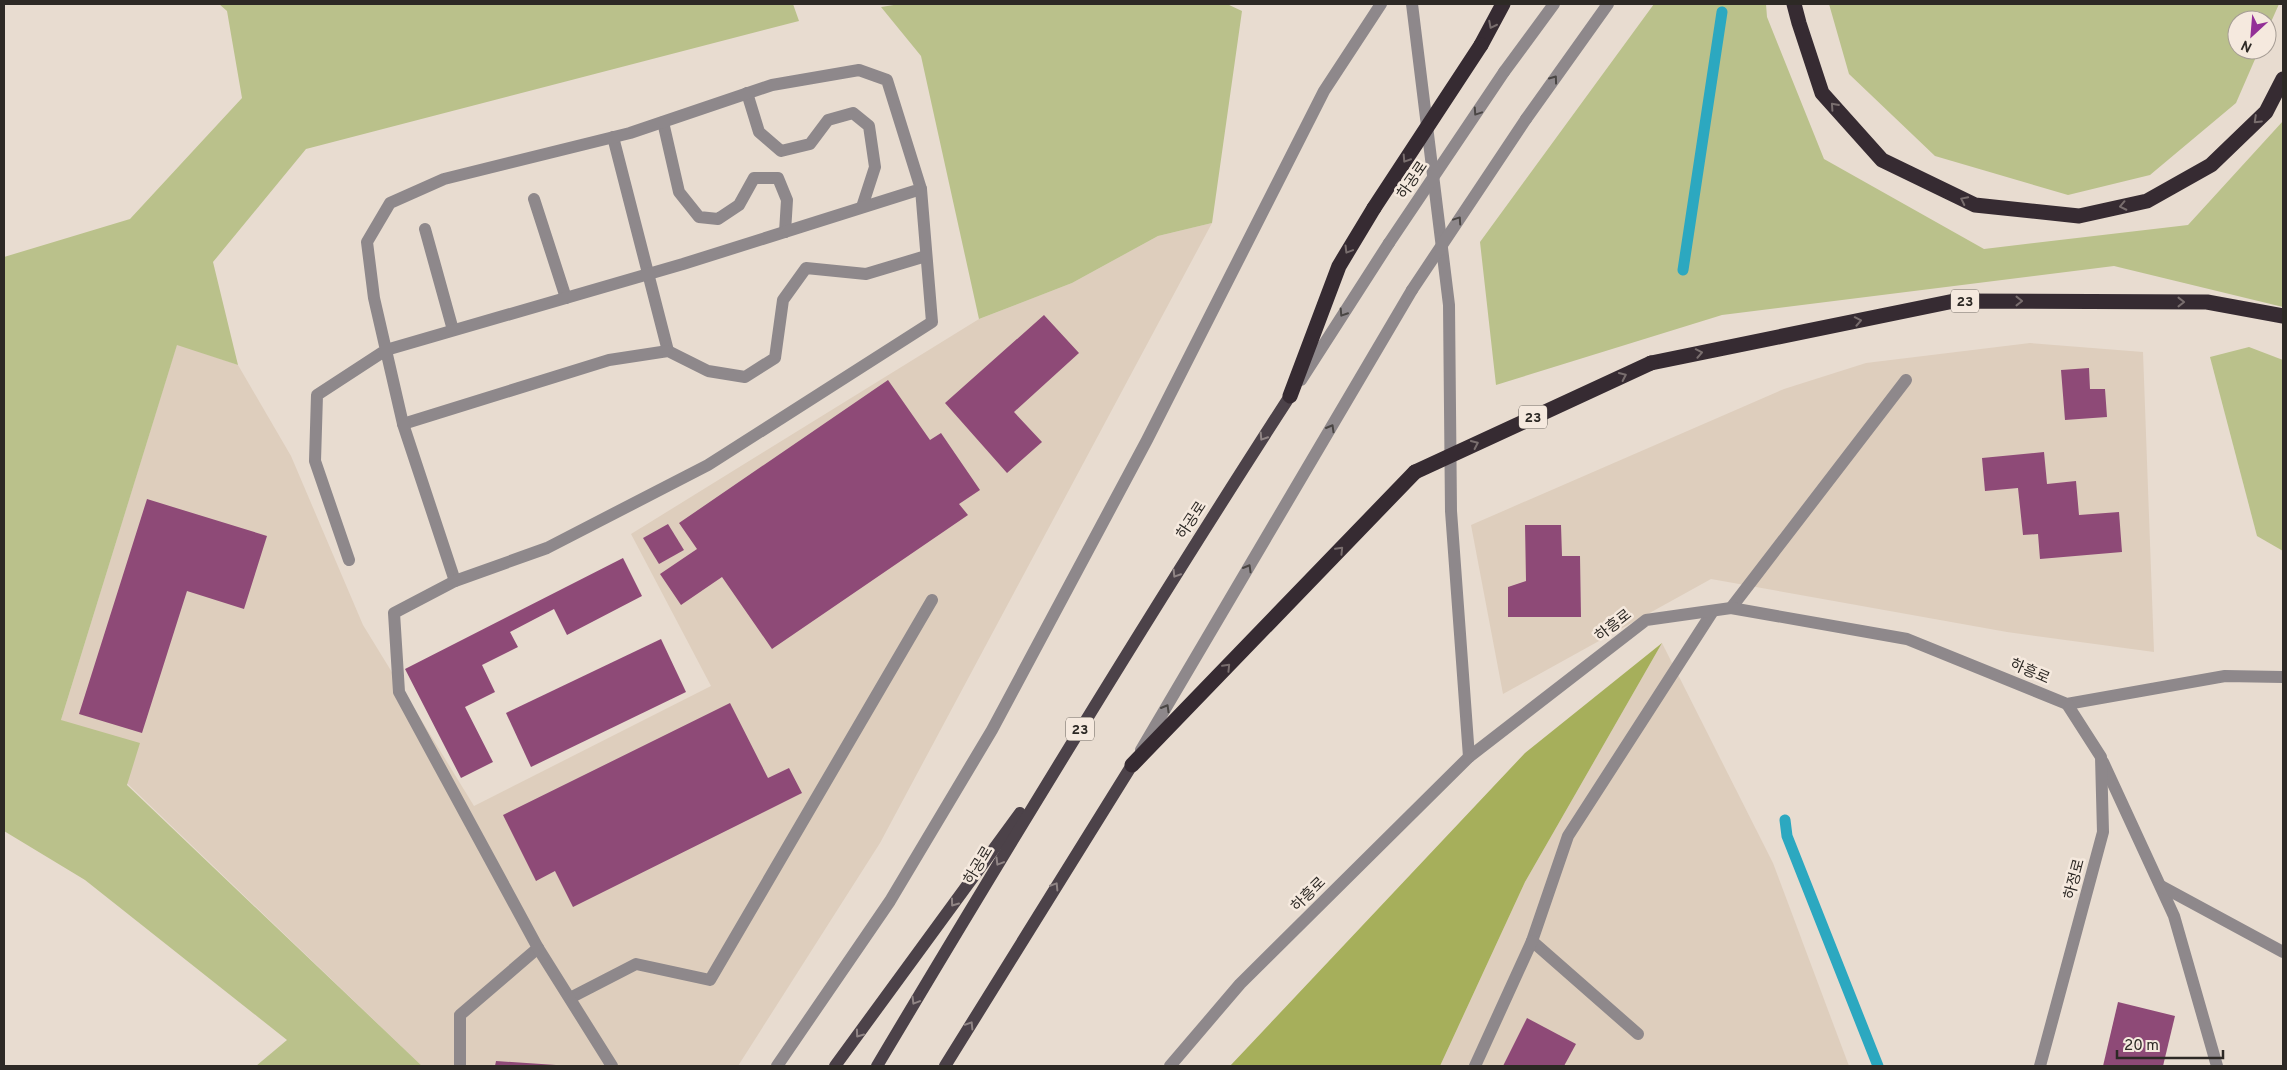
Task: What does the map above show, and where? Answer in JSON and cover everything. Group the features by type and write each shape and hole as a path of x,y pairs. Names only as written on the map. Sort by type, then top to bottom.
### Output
{"highway":[{"name":"23","path":"1290,396 1338,266 1481,45 1503,4"},
{"path":"1794,4 1798,23 1822,93 1882,160 1975,205 2079,216 2147,201 2211,165 2266,112 2283,79"},
{"name":"23","path":"1132,766 1415,472 1651,362 1954,301 2206,302 2283,316"}],"main road":[{"name":"하공로","path":"877,1066 1076,736 1194,545 1290,396"},
{"path":"835,1066 1076,736"},
{"name":"23","path":"945,1066 1132,766"}],"street":[{"path":"777,1066 890,902 992,730 1151,432 1324,91 1381,4"},
{"path":"1412,4 1449,305 1451,511 1469,757"},
{"name":"하공로","path":"1290,396 1389,243 1504,72 1554,4"},
{"path":"1132,766 1412,290 1526,119 1608,4"},
{"path":"455,581 403,424 374,298 367,242 390,203 444,179 663,122 772,85 859,70 888,80 920,189 932,322 708,465 548,548 455,581 394,613 400,692 538,948 612,1066"},
{"path":"747,94 759,132 781,151 810,144 828,120 853,113 869,126 875,167 862,207"},
{"path":"663,122 679,192 699,217 718,219 739,205 754,178 778,178 787,200 785,232"},
{"path":"613,136 650,274 668,351"},
{"path":"349,560 315,461 317,395 386,350 650,274 920,189"},
{"path":"534,199 566,298"},
{"path":"425,229 453,330"},
{"path":"403,424 609,360 668,351 708,371 746,376 775,358 783,300 806,268 866,274 926,256"},
{"path":"1731,608 1906,380"},
{"path":"570,998 636,964 710,980 932,600"},
{"name":"하흥로","path":"1170,1066 1240,984 1469,757 1646,620 1731,608 1907,639 2068,704"},
{"path":"1475,1066 1532,941 1568,836 1713,611"},
{"path":"2068,704 2225,676 2283,677"},
{"name":"하정로","path":"2040,1066 2103,832 2100,757 2068,704"},
{"path":"2100,757 2174,916 2218,1066"},
{"path":"2161,886 2283,952"},
{"path":"1532,941 1638,1034"},
{"path":"460,1066 460,1015 538,948"}],"shaded area":[{"path":"1212,223 880,843 738,1066 422,1066 61,720 177,344 238,365 291,456 363,625 474,806 711,686 631,534 979,319 1072,283 1158,236"},
{"path":"2030,343 2143,352 2154,652 2007,632 1711,579 1503,694 1471,525 1784,389 1866,363"},
{"path":"1662,643 1773,863 1849,1066 1440,1066 1525,882"}],"green space":[{"path":"219,4 793,4 799,21 306,149 213,262 238,365 177,345 61,720 140,743 127,785 422,1066 256,1066 287,1040 85,880 4,831 4,257 130,219 242,98 227,11"},
{"path":"900,4 1227,4 1242,11 1212,223 1158,236 1072,283 979,319 921,56 881,7"},
{"path":"1654,4 1766,4 1767,17 1824,159 1984,249 2188,225 2283,121 2283,307 2114,266 1722,315 1496,385 1480,242"},
{"path":"1829,4 2279,4 2276,10 2227,10 2227,60 2255,60 2236,103 2150,175 2068,195 1935,156 1849,74"},
{"path":"2249,347 2283,360 2283,551 2257,536 2210,357"},
{"path":"1662,643 1525,882 1440,1066 1230,1066 1525,753"}],"building":[{"path":"1044,315 1079,353 1014,412 1042,442 1007,473 945,403"},
{"path":"2089,368 2090,389 2105,389 2107,417 2065,420 2061,370"},
{"path":"888,380 930,440 941,433 980,490 959,504 968,515 772,649 722,577 681,605 660,574 697,549 679,523"},
{"path":"2044,452 2047,484 2076,481 2079,515 2119,512 2122,552 2040,559 2038,534 2023,535 2018,488 1985,491 1982,458"},
{"path":"147,499 267,536 244,609 187,591 142,733 79,714"},
{"path":"668,524 684,550 659,564 643,538"},
{"path":"1525,525 1561,525 1562,556 1580,556 1581,617 1508,617 1508,587 1526,581"},
{"path":"623,558 642,596 567,635 554,609 510,632 518,647 482,665 495,692 465,707 493,762 461,778 405,669"},
{"path":"661,639 686,692 531,767 506,713"},
{"path":"730,703 768,778 789,768 802,793 573,907 555,871 536,881 503,815"},
{"path":"2118,1002 2175,1016 2163,1066 2103,1066"},
{"path":"1527,1018 1576,1044 1564,1066 1503,1066"},
{"path":"496,1061 556,1065 556,1066 495,1066"}],"waterway":[{"path":"1683,270 1722,12"},
{"path":"1785,820 1787,836 1878,1066"}]}
